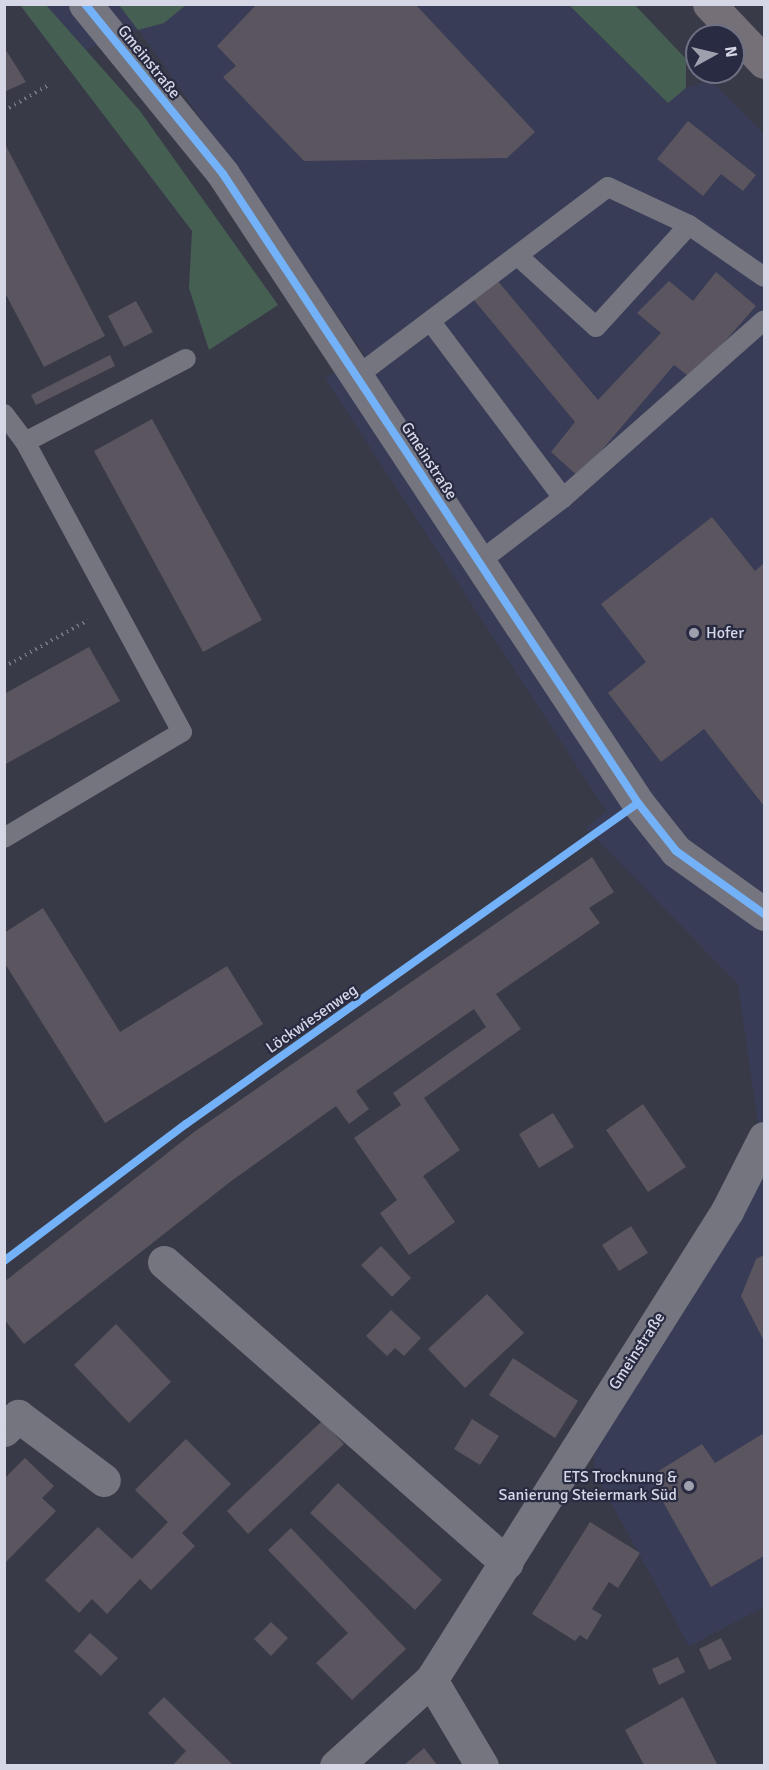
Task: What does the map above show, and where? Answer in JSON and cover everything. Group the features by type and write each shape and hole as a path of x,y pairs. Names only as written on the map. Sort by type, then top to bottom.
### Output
{"main road":[{"path":"709,4 765,62"}],"street":[{"name":"Gmeinstraße","path":"86,4 224,174 479,562 663,835 676,851 765,914"},
{"name":"Gmeinstraße","path":"336,1766 431,1680 507,1563 727,1211 765,1138"},
{"path":"164,1262 507,1563"},
{"path":"4,1430 18,1416 104,1480"},
{"path":"431,1680 482,1766"}],"lane":[{"path":"357,376 608,187 689,225 765,277"},
{"path":"518,256 596,327 689,225"},
{"path":"479,562 563,498 765,320"},
{"path":"430,322 563,498"},
{"path":"25,442 186,359"},
{"path":"4,414 25,442 182,732 4,838"}],"path":[{"path":"4,111 47,86"},
{"path":"4,667 112,606"}],"shaded area":[{"path":"20,5 569,5 668,102 686,88 698,84 714,84 764,133 764,1607 689,1646 595,1473 591,1422 761,1144 738,984 586,828 606,811 325,378 364,354 139,30 60,59"}],"green space":[{"path":"20,5 46,5 140,111 278,305 209,350 189,288 192,231"},
{"path":"119,5 186,5 164,23 138,30"},
{"path":"569,5 635,5 685,58 686,88 668,103"}],"building":[{"path":"257,4 415,4 535,132 507,158 304,161 223,77 236,66 217,46"},
{"path":"4,47 26,82 4,92"},
{"path":"688,121 756,175 743,191 721,174 703,196 657,159"},
{"path":"4,142 105,336 44,367 4,291"},
{"path":"716,272 756,306 692,379 674,365 579,477 551,452 575,422 473,299 496,279 598,400 661,333 637,313 669,281 693,301"},
{"path":"136,301 153,332 124,347 108,316"},
{"path":"110,355 115,366 36,405 31,395"},
{"path":"152,419 262,620 203,652 94,451"},
{"name":"Hofer","path":"712,517 755,571 764,563 764,806 704,729 661,762 608,693 646,662 601,604"},
{"path":"89,647 120,701 4,765 4,694"},
{"path":"592,857 614,892 589,908 600,923 496,994 521,1029 424,1098 460,1150 423,1176 455,1222 409,1255 380,1213 397,1200 354,1138 401,1105 393,1093 486,1027 474,1009 356,1091 369,1109 349,1124 336,1106 230,1182 24,1344 4,1319 4,1282 194,1132"},
{"path":"43,908 120,1032 227,966 263,1024 105,1123 4,962 4,933"},
{"path":"643,1104 686,1167 648,1192 606,1130"},
{"path":"553,1113 574,1147 539,1168 519,1134"},
{"path":"631,1226 648,1253 619,1271 602,1245"},
{"path":"381,1246 411,1278 392,1297 361,1265"},
{"path":"764,1255 764,1341 741,1296 756,1259"},
{"path":"487,1294 524,1333 465,1388 428,1349"},
{"path":"391,1310 421,1338 404,1356 395,1348 387,1356 366,1336"},
{"path":"116,1324 171,1382 129,1423 74,1365"},
{"path":"513,1358 578,1401 555,1438 489,1395"},
{"path":"472,1419 499,1436 480,1465 454,1449"},
{"path":"322,1421 344,1444 248,1534 227,1511"},
{"path":"764,1433 764,1556 711,1587 649,1477 702,1444 715,1463"},
{"path":"186,1439 231,1484 182,1533 195,1546 151,1590 140,1579 107,1614 92,1599 79,1613 45,1580 98,1527 132,1559 168,1522 135,1490"},
{"path":"25,1458 54,1486 42,1498 56,1511 4,1564 4,1479"},
{"path":"338,1483 442,1580 415,1610 310,1513"},
{"path":"590,1522 640,1553 618,1588 609,1582 592,1609 602,1615 587,1640 580,1635 575,1641 532,1614"},
{"path":"291,1528 406,1649 352,1700 316,1663 348,1633 268,1550"},
{"path":"271,1622 288,1638 271,1656 254,1639"},
{"path":"90,1633 118,1658 101,1676 74,1651"},
{"path":"721,1638 732,1659 709,1670 699,1649"},
{"path":"678,1657 685,1672 659,1685 652,1669"},
{"path":"164,1697 234,1766 172,1766 186,1751 148,1713"},
{"path":"683,1697 718,1766 644,1765 625,1730"},
{"path":"424,1748 438,1766 403,1766"}],"cycle path":[{"path":"85,4 223,174 638,803 676,851 764,914"},
{"name":"Löckwiesenweg","path":"4,1261 186,1124 638,803"}],"place":[{"name":"Hofer","path":"694,633"},
{"name":"ETS Trocknung & Sanierung Steiermark Süd","path":"689,1486"}]}
